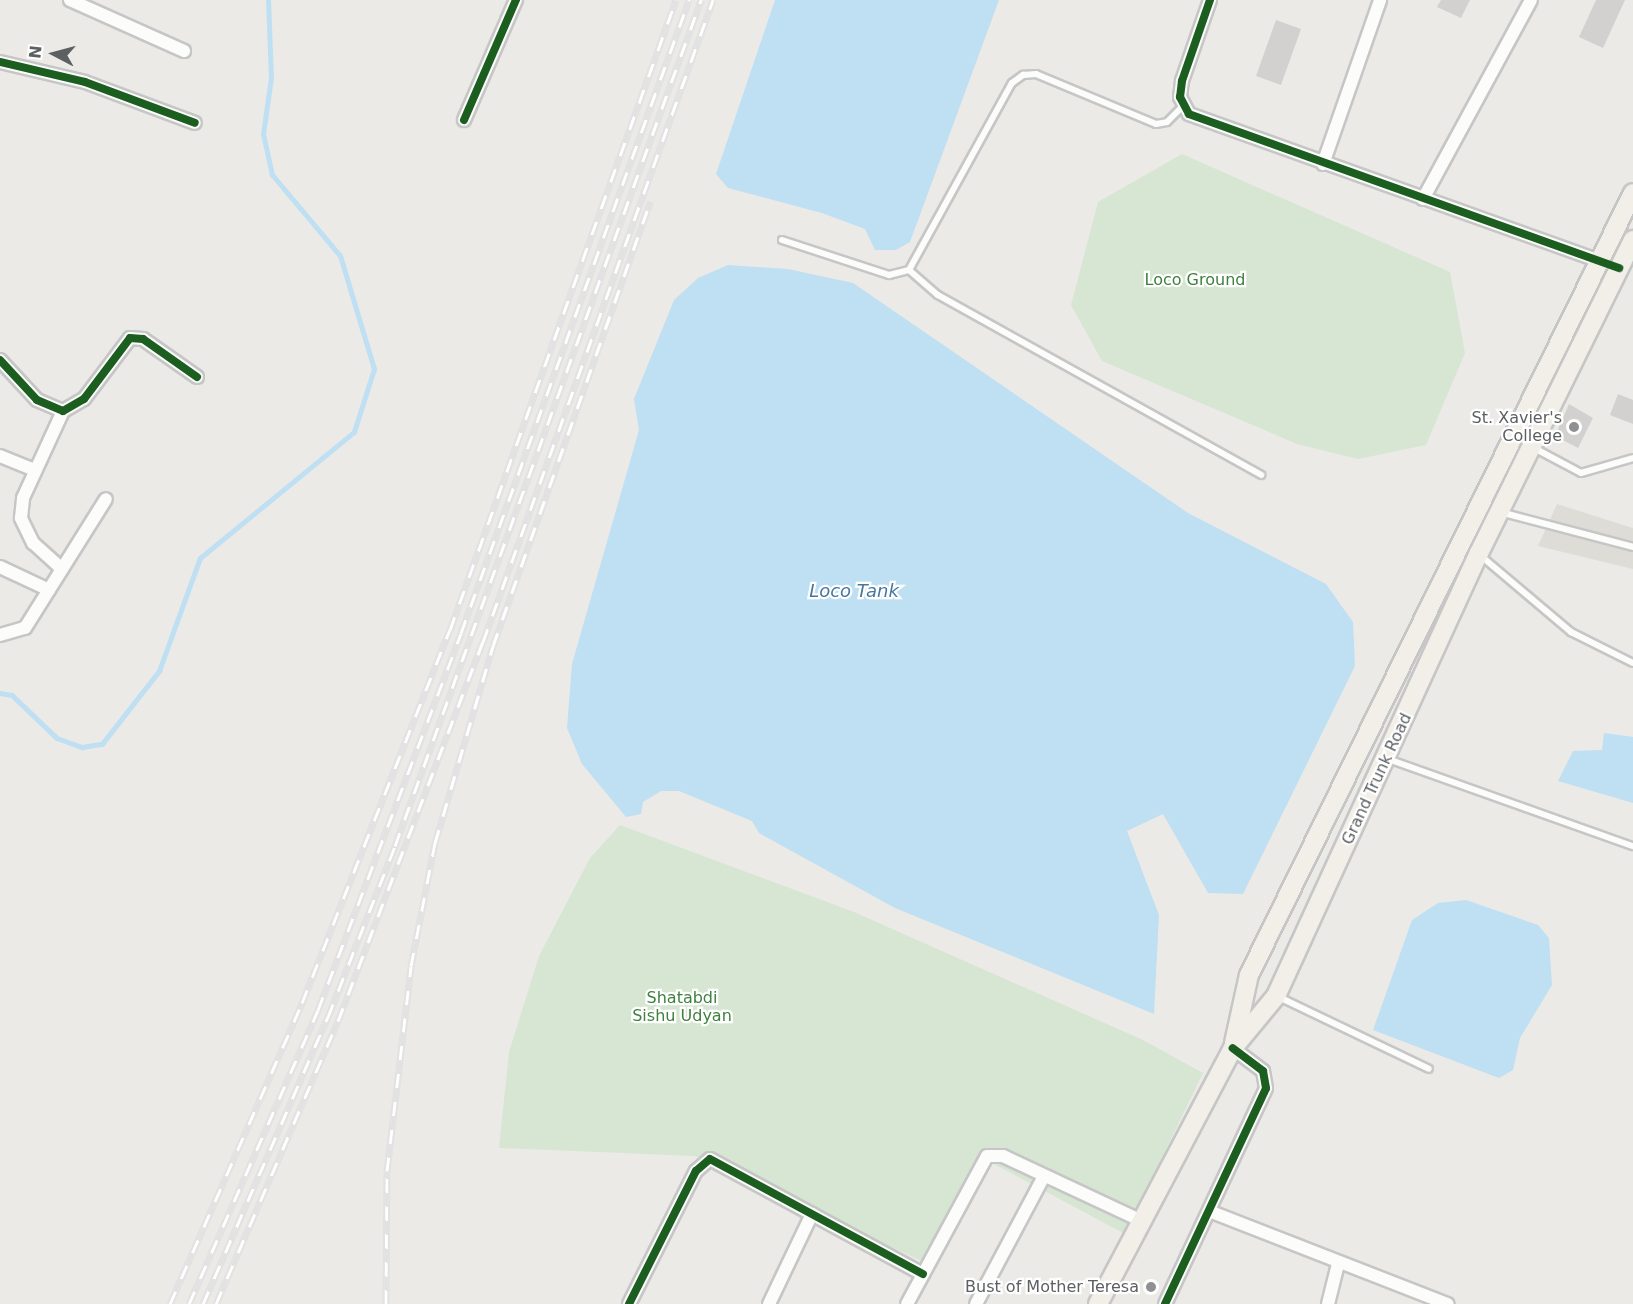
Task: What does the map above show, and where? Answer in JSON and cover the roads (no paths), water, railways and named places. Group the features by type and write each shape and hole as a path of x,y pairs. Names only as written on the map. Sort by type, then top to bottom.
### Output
{"main road":[{"path":"1233,1048 1249,975 1633,193"},
{"name":"Grand Trunk Road","path":"1098,1304 1144,1222 1233,1048 1276,996 1387,759 1479,554 1622,270 1633,240"}],"street":[{"path":"69,0 184,51"},
{"path":"464,120 516,0"},
{"path":"1210,0 1182,81 1182,107 1198,118 1622,270"},
{"path":"1323,164 1380,0"},
{"path":"1423,199 1531,0"},
{"path":"0,62 85,82 195,123"},
{"path":"62,569 23,531 23,498 63,411 84,399 130,338 143,339 197,377"},
{"path":"0,360 37,400 63,411"},
{"path":"0,456 35,470"},
{"path":"0,635 25,627 106,499"},
{"path":"0,567 49,590"},
{"path":"1165,1304 1266,1088 1263,1071 1233,1048"},
{"path":"907,1304 987,1156 1003,1156 1144,1222"},
{"path":"629,1304 702,1163 719,1161 923,1274"},
{"path":"976,1304 1044,1176"},
{"path":"1209,1211 1338,1264 1447,1304"},
{"path":"774,1302 812,1214"},
{"path":"1328,1304 1338,1264"}],"lane":[{"path":"782,240 889,275 909,270 1012,83 1023,75 1036,74 1156,124 1167,122 1182,107"},
{"path":"909,270 938,295 1261,475"},
{"path":"1532,447 1581,473 1633,458"},
{"path":"1500,512 1633,547"},
{"path":"1479,554 1571,632 1633,663"},
{"path":"1387,759 1633,846"},
{"path":"1276,996 1430,1069"}],"water":[{"path":"775,0 999,0 910,242 896,250 875,250 865,229 822,213 728,188 716,174"},
{"name":"Loco Tank","path":"728,265 788,269 853,283 1188,513 1326,584 1353,622 1355,666 1243,894 1208,893 1163,814 1127,831 1159,915 1154,1014 895,908 759,833 752,821 679,791 661,791 643,802 641,814 626,817 582,764 567,728 572,664 639,430 634,399 674,300 698,278"},
{"path":"1604,733 1633,737 1633,803 1558,781 1573,751 1602,750"},
{"path":"1466,900 1538,925 1549,938 1552,985 1520,1038 1513,1070 1499,1078 1373,1030 1412,920 1438,903"}],"waterway":[{"path":"0,693 12,695 57,738 82,747 102,744 159,671 200,558 354,432 374,369 340,256 272,175 263,134 271,78 268,0"}],"railway":[{"path":"170,1304 302,1003 450,630 676,0"},
{"path":"189,1304 318,1010 461,633 689,0"},
{"path":"203,1304 328,1017 395,846 701,0"},
{"path":"216,1304 338,1021 483,642 713,0"},
{"path":"386,1304 387,1171 411,966 435,843 493,646 651,201"}],"place":[{"name":"St. Xavier's College","path":"1574,427"},
{"name":"Bust of Mother Teresa","path":"1151,1287"}],"park label":[{"name":"Loco Ground","path":"1195,280"},
{"name":"Shatabdi Sishu Udyan","path":"682,1007"}]}
